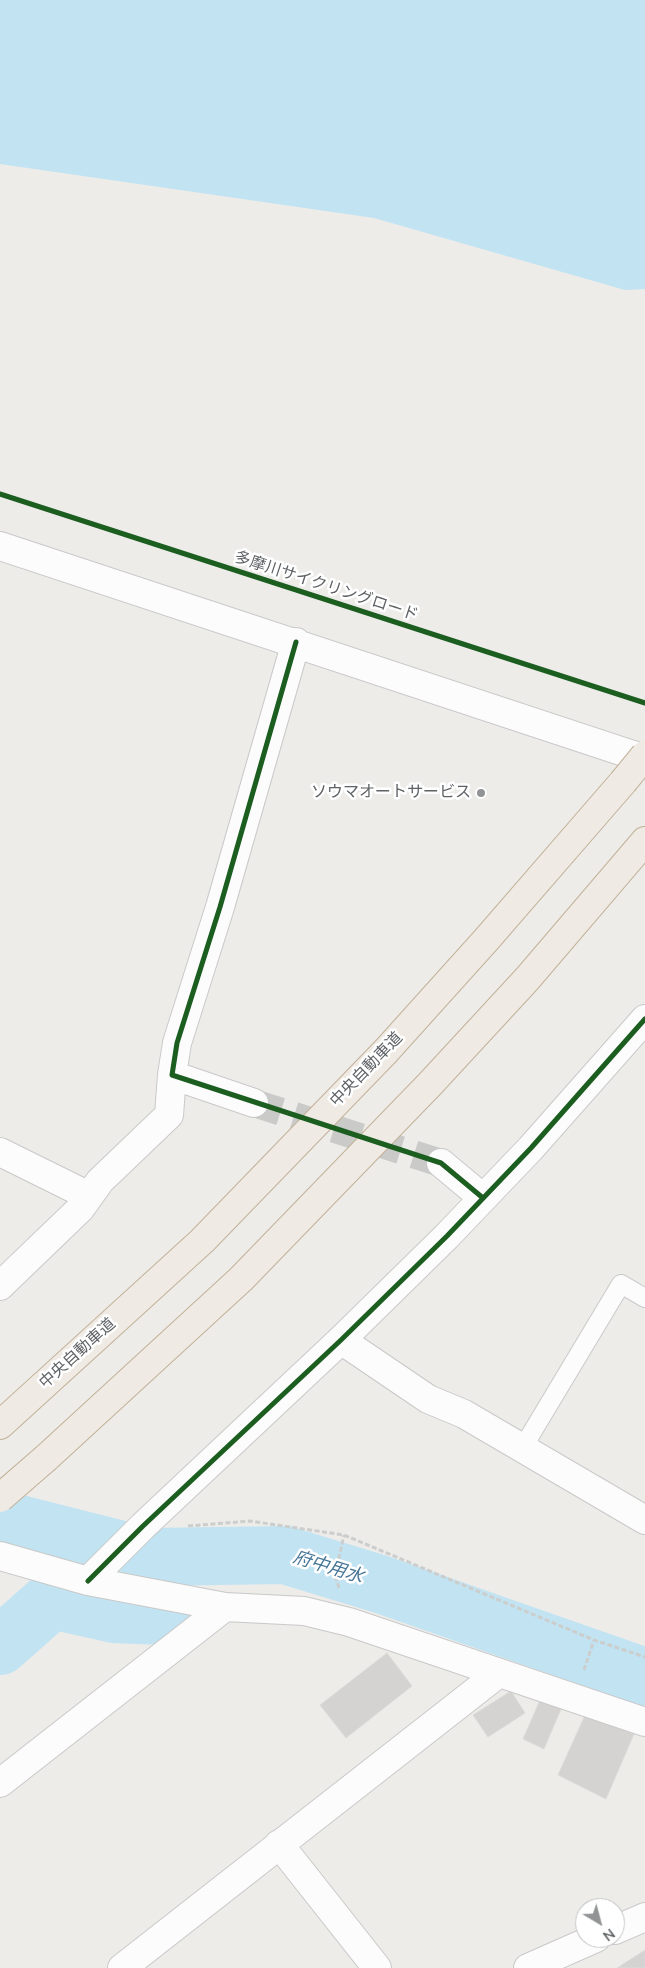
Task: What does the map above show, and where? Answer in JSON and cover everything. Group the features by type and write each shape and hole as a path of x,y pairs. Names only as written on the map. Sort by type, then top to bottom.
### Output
{"highway":[{"name":"中央自動車道","path":"0,1425 216,1227 386,1051 645,755"},
{"path":"0,1498 254,1266 436,1077 526,979 645,841"}],"street":[{"path":"0,546 645,758"},
{"path":"0,1286 80,1210 100,1181 169,1115 177,1043 220,907 296,642"},
{"path":"94,1574 139,1529 341,1340 447,1236 531,1148 645,1019"},
{"path":"172,1075 254,1102"},
{"path":"0,1152 89,1196"},
{"path":"441,1163 483,1198"},
{"path":"341,1340 428,1399 464,1414 645,1520"},
{"path":"0,1556 94,1574 225,1607 304,1611 349,1622 645,1722"},
{"path":"0,1783 225,1607"},
{"path":"122,1968 499,1673"},
{"path":"279,1844 377,1968"},
{"path":"625,1926 645,1917"},
{"path":"528,1968 575,1947"}],"lane":[{"path":"522,1449 621,1284 645,1298"}],"path":[{"path":"139,1529 250,1521 344,1535 594,1640 645,1657"},
{"path":"340,1592 335,1575 344,1535"},
{"path":"582,1676 594,1640"}],"water":[{"path":"0,0 645,0 645,289 625,290 374,218 0,164"}],"building":[{"path":"387,1653 412,1686 346,1738 320,1705"},
{"path":"511,1691 525,1713 488,1737 473,1715"},
{"path":"540,1700 561,1709 544,1749 523,1739"},
{"path":"586,1713 634,1734 606,1799 558,1775"},
{"path":"645,1950 645,1968 617,1968"}],"waterway":[{"name":"府中用水","path":"0,1519 150,1557 285,1555 380,1584 645,1677"},
{"path":"0,1646 52,1600 114,1614 163,1616"}],"tunnel":[{"path":"254,1103 441,1163"}],"cycle path":[{"name":"多摩川サイクリングロード","path":"0,494 645,703"},
{"path":"296,642 220,907 177,1043 172,1075 441,1163 483,1198"},
{"path":"88,1581 143,1526 341,1340 447,1236 531,1148 645,1019"}],"place":[{"name":"ソウマオートサービス","path":"481,793"}]}
